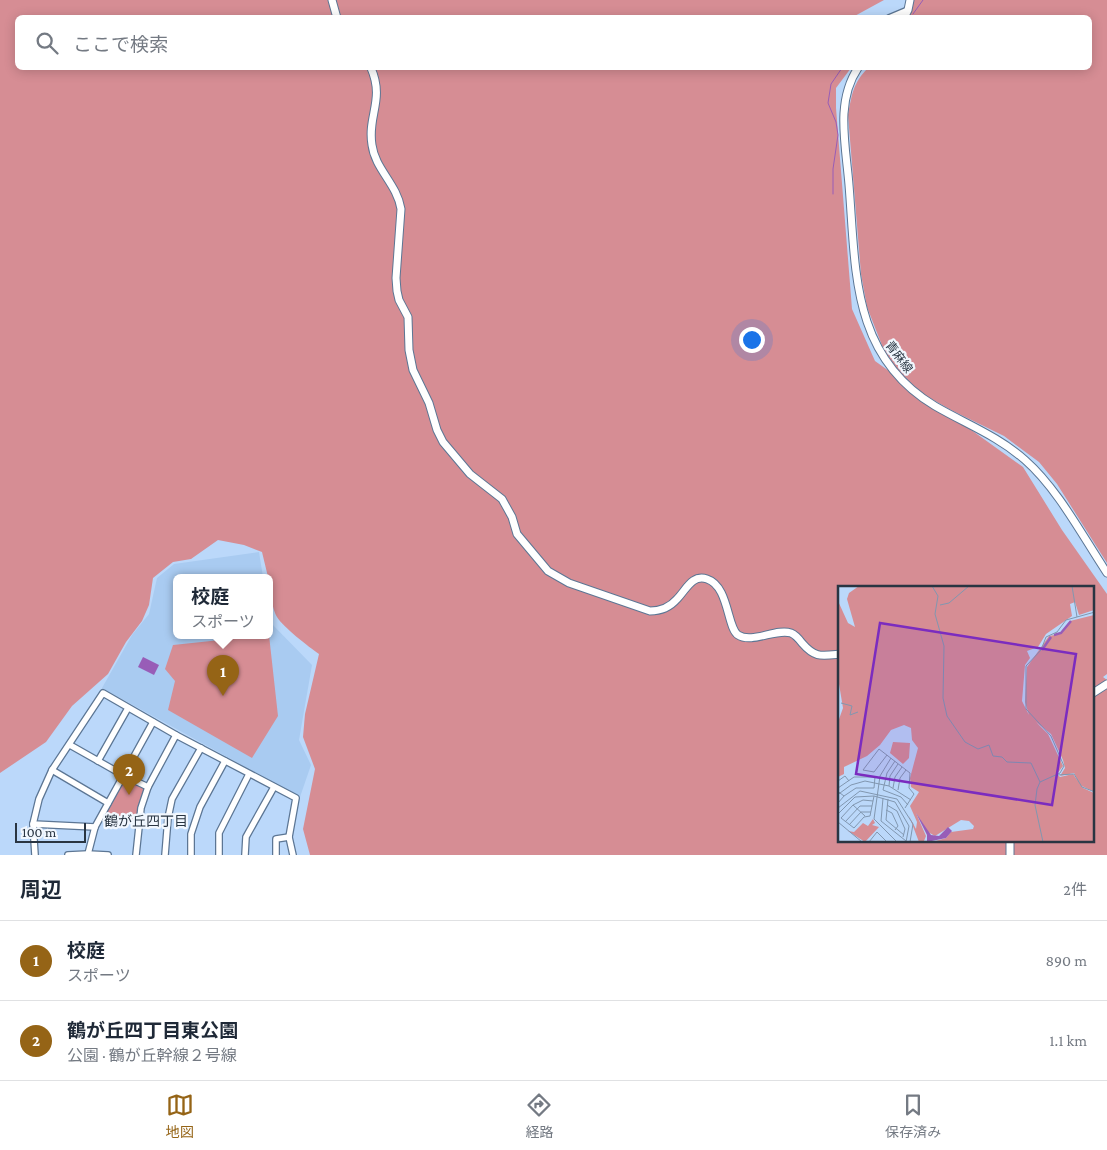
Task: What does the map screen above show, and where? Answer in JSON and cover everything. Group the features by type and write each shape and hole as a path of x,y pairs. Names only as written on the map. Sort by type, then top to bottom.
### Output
{"street":[{"path":"332,0 336,15"},
{"path":"906,15 910,0"},
{"path":"896,15 908,10"},
{"path":"372,70 377,91 371,131 372,147 400,200 396,278 399,300 409,321 410,360 432,411 437,430 451,453 470,474 502,499 512,517 517,534 548,571 569,583 650,611 658,611 668,607 691,583 701,578 708,579 718,587 733,629 737,635 754,637 790,632 818,656 838,654"},
{"name":"青麻線","path":"857,70 850,80 843,110 857,277 862,310 876,345 889,365 919,395 935,406 999,439 1039,473 1107,573"},
{"path":"1094,692 1106,685"},
{"path":"35,855 33,824 39,799 52,770 102,693 176,735 296,798 289,837 293,855"},
{"path":"98,761 128,708"},
{"path":"88,854 95,827 153,722"},
{"path":"136,855 141,808 148,787 176,735"},
{"path":"70,745 148,787"},
{"path":"165,855 172,799 201,748"},
{"path":"191,855 191,834 200,806 225,761"},
{"path":"52,770 108,803"},
{"path":"219,855 219,833 249,774"},
{"path":"245,855 246,837 274,787"},
{"path":"33,824 95,827"},
{"path":"276,855 276,840 289,837"},
{"path":"1010,842 1010,855"},
{"path":"68,855 108,855"}],"shaded area":[{"path":"0,0 884,0 856,15 15,15 15,70 850,70 836,88 836,108 852,309 875,361 1023,467 1062,530 1107,594 1107,674 1103,677 1107,680 1107,855 310,855 303,829 315,769 303,737 305,714 319,654 290,631 277,617 273,606 273,574 267,574 262,552 244,545 218,540 191,559 173,562 153,578 149,605 142,621 126,642 108,674 72,706 46,742 0,773"},
{"path":"910,0 1107,0 1107,563 1057,484 1039,462 1004,436 923,394 897,370 883,348 867,307 861,274 848,115 856,84 866,70 1092,70 1092,15 901,15"},
{"path":"259,552 263,574 173,574 173,639 273,639 273,625 312,665 299,740 311,765 300,797 102,688 132,635 149,614 157,578 174,564"},
{"path":"231,639 269,639 278,716 252,758 168,710 175,681 165,669 173,645"},
{"path":"143,657 159,665 154,675 138,667"},
{"path":"123,775 148,787 139,823 119,820 103,812"}],"waterway":[{"path":"913,14 923,0"},
{"path":"833,194 833,169 838,135 836,122 828,103 831,84 841,70"}],"place":[{"name":"校庭","path":"223,696"},
{"name":"鶴が丘四丁目東公園","path":"129,795"}],"district":[{"name":"鶴が丘四丁目","path":"146,821"}]}
